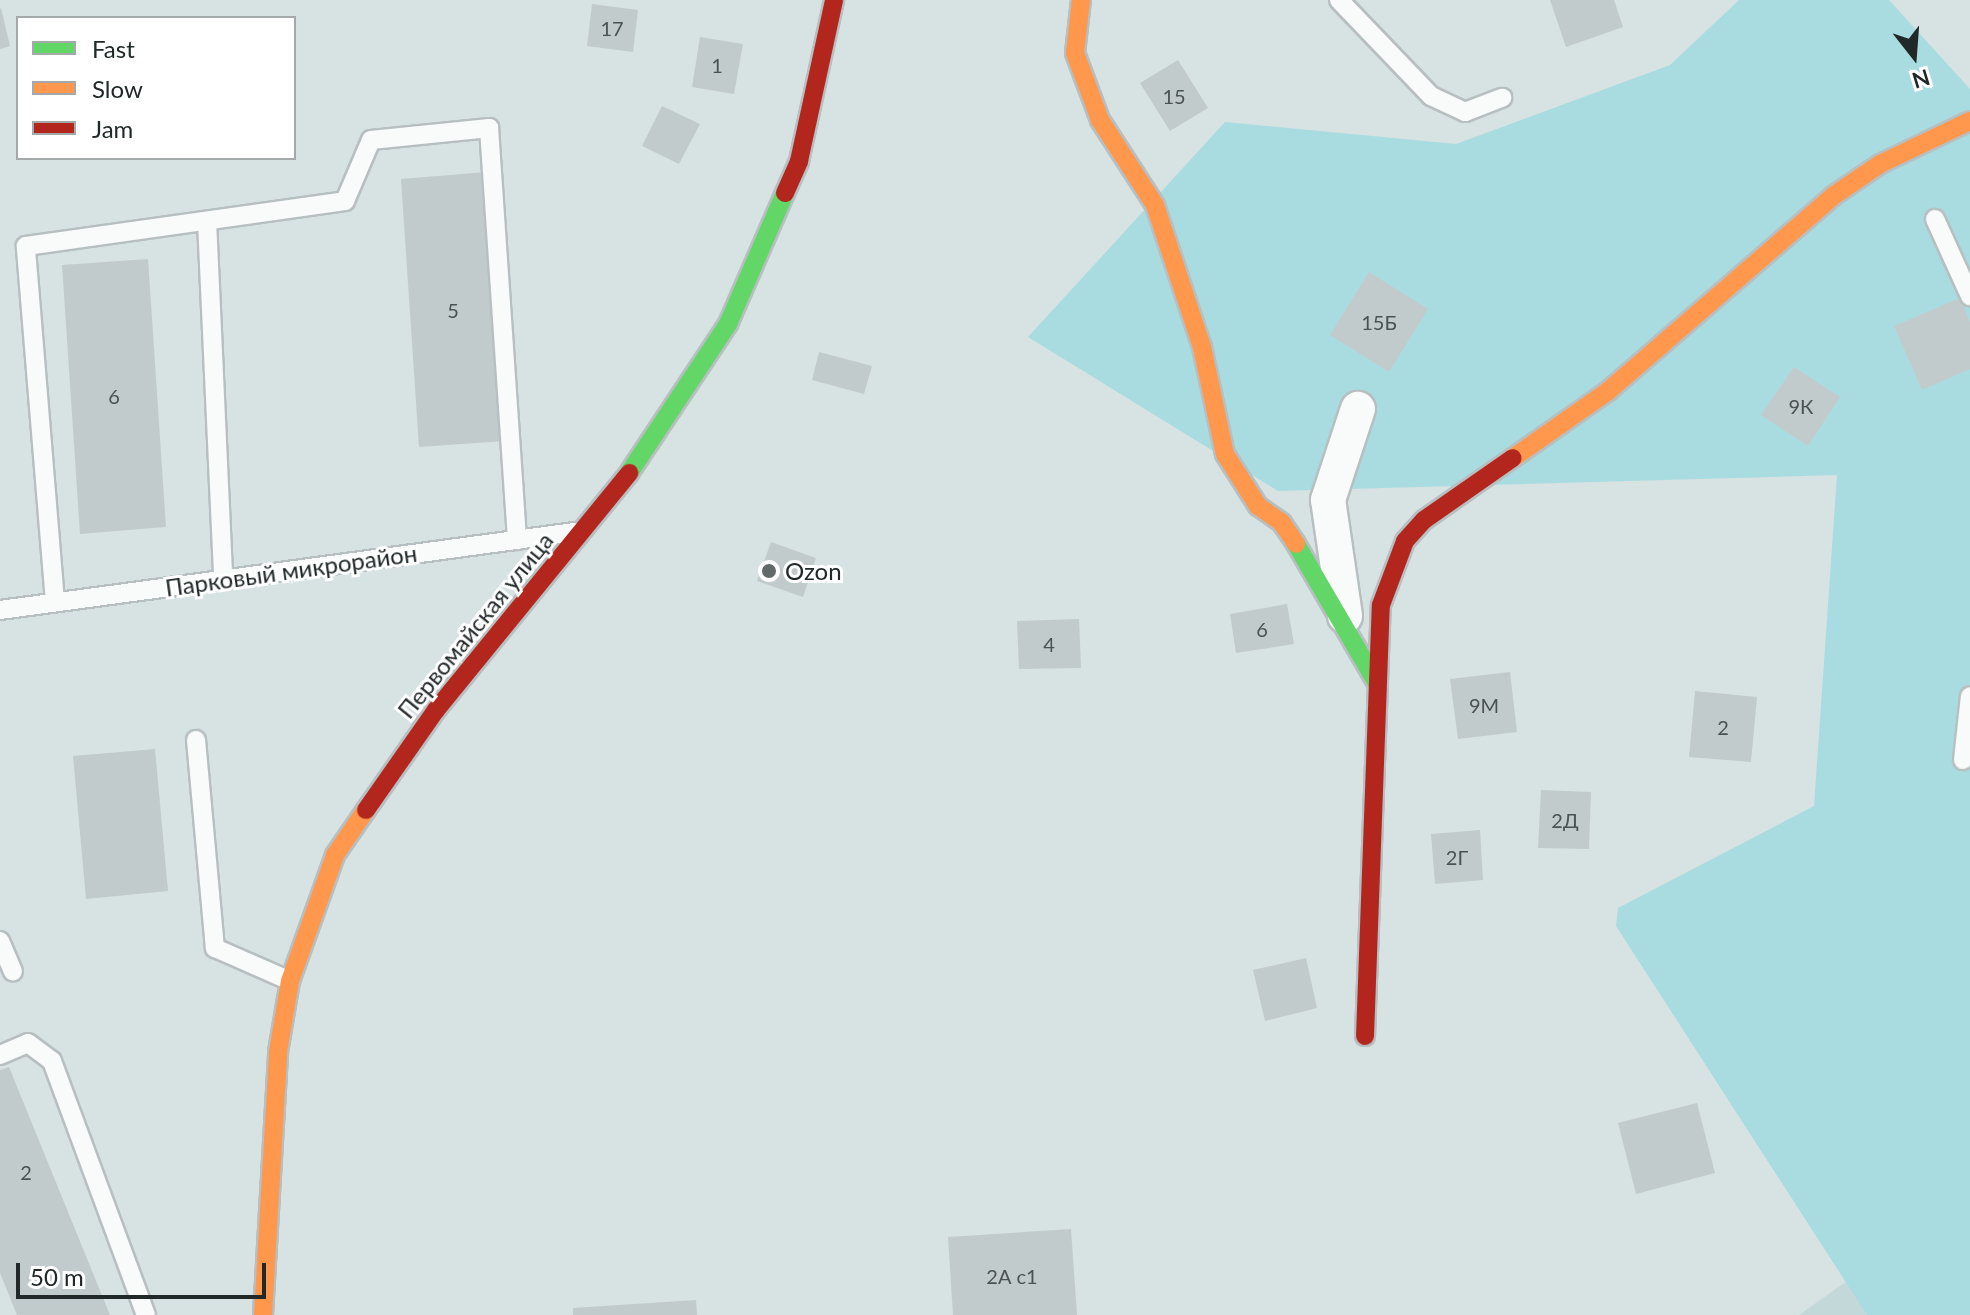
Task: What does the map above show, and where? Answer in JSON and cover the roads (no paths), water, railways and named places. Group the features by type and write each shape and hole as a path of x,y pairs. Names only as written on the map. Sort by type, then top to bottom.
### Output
{"street":[{"name":"Первомайская улица","path":"263,1315 267,1166 290,981 335,855 436,710 582,531 685,398 742,296 799,161 834,0"},
{"path":"1081,0 1075,53 1100,120 1155,205 1202,347 1225,454 1258,506 1282,523 1346,624 1378,686"},
{"path":"1365,1036 1378,686 1388,578 1424,520 1607,392 1833,196 1880,164 1970,121"},
{"path":"1346,624 1328,500 1358,409"}],"lane":[{"path":"1339,0 1431,96 1465,112 1502,98"},
{"path":"55,602 26,246 345,201 371,140 489,128 517,540"},
{"path":"1935,219 1970,296"},
{"path":"207,221 223,580"},
{"name":"Парковый микрорайон","path":"0,610 582,531"},
{"path":"1963,760 1970,696"},
{"path":"196,740 215,948 290,981"},
{"path":"0,941 13,971"},
{"path":"0,1055 28,1043 52,1061 146,1315"}],"place":[{"name":"Ozon","path":"769,571"}]}
